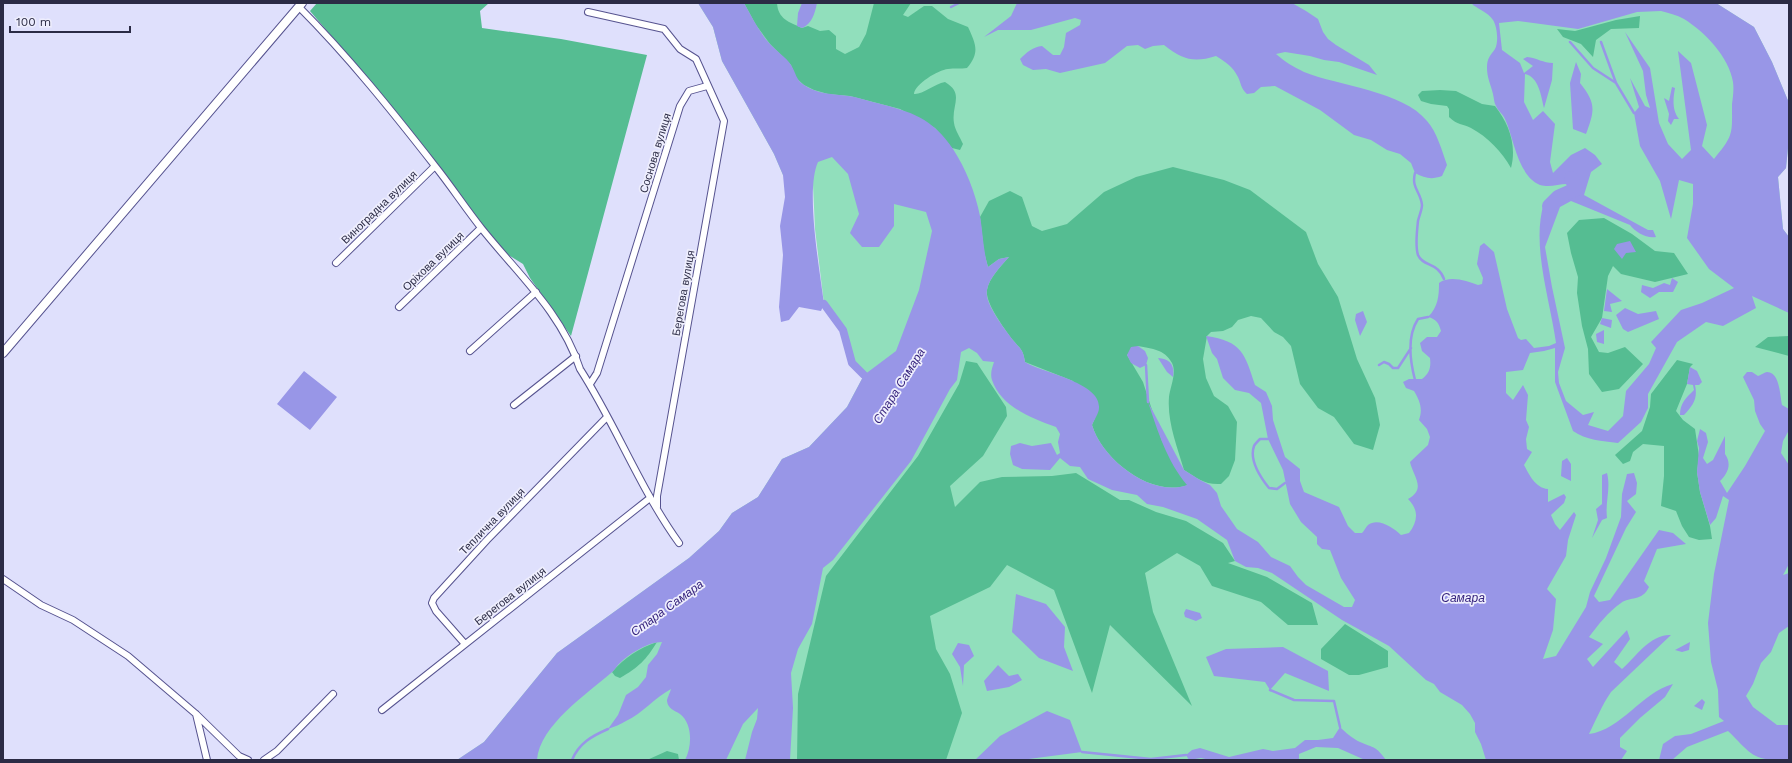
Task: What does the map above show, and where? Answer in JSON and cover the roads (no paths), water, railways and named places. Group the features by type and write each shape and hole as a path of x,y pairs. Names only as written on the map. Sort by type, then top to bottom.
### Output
{"street":[{"path":"3,353 60,284 300,5 348,59 435,166 481,228 536,292 562,327 576,356 580,369 608,417 650,498 679,543"},
{"path":"588,12 664,29 680,49 696,59 707,86"},
{"name":"Соснова вулиця","path":"590,384 599,365 680,106 689,91 707,86"},
{"name":"Берегова вулиця","path":"657,508 656,496 724,121 707,86"},
{"name":"Виноградна вулиця","path":"336,263 435,166"},
{"name":"Оріхова вулиця","path":"399,307 481,228"},
{"path":"470,350 536,292"},
{"path":"514,405 576,356"},
{"name":"Теплична вулиця","path":"465,644 436,612 432,603 434,598 487,540 608,417"},
{"name":"Берегова вулиця","path":"382,710 650,498"},
{"path":"3,579 41,605 73,620 128,656 196,714 239,756 248,760"},
{"path":"264,760 277,751 333,694"},
{"path":"196,714 207,760"}],"water":[{"name":"Самара","path":"698,3 744,3 762,34 772,47 789,62 798,79 804,85 820,92 855,97 911,113 929,123 937,130 945,138 958,157 976,198 988,267 999,259 1009,257 990,281 987,295 991,308 1022,351 1025,362 1069,379 1091,391 1097,399 1099,408 1092,425 1097,438 1106,451 1130,473 1144,481 1158,486 1173,488 1187,485 1174,466 1159,435 1148,402 1184,470 1210,485 1217,493 1221,506 1237,529 1258,542 1271,557 1290,566 1306,585 1344,607 1352,607 1355,600 1341,578 1330,550 1322,549 1317,544 1317,537 1301,522 1290,504 1283,470 1268,439 1261,403 1249,393 1235,390 1223,378 1217,359 1212,353 1206,336 1227,341 1235,346 1245,357 1255,385 1266,392 1272,406 1273,420 1285,457 1300,469 1300,481 1304,492 1339,507 1348,526 1355,533 1362,533 1368,525 1376,522 1386,524 1401,535 1409,533 1416,520 1416,511 1408,499 1414,495 1418,487 1410,462 1428,445 1430,437 1427,429 1419,420 1421,409 1418,398 1414,391 1406,388 1403,382 1409,379 1422,379 1429,370 1430,358 1422,351 1420,343 1427,337 1437,337 1441,331 1437,322 1428,317 1434,309 1437,301 1439,283 1448,279 1453,279 1464,280 1478,285 1482,284 1483,278 1477,264 1480,246 1484,243 1494,252 1507,309 1518,338 1521,340 1526,339 1534,348 1549,346 1556,343 1543,272 1540,236 1541,219 1544,203 1558,193 1565,196 1571,194 1571,189 1567,184 1551,186 1540,185 1532,180 1521,165 1505,119 1495,105 1488,75 1488,59 1495,49 1497,42 1496,26 1491,17 1471,3 1716,3 1754,27 1772,62 1789,103 1789,138 1786,168 1778,177 1783,229 1789,237 1789,313 1752,296 1756,308 1723,326 1706,322 1677,342 1648,394 1648,408 1641,422 1618,443 1600,441 1573,431 1555,382 1555,348 1530,353 1523,370 1506,372 1506,393 1513,400 1523,385 1528,395 1526,420 1529,427 1526,439 1527,449 1532,452 1524,465 1530,476 1539,486 1548,489 1548,502 1564,494 1566,497 1564,503 1551,515 1555,524 1560,530 1574,512 1576,515 1568,540 1566,556 1547,589 1556,599 1553,630 1543,659 1556,656 1586,607 1590,592 1606,558 1621,517 1622,494 1627,474 1634,473 1637,483 1636,494 1627,501 1636,512 1626,528 1594,596 1599,602 1610,600 1659,530 1673,533 1686,544 1657,549 1644,581 1649,587 1646,592 1639,597 1624,601 1612,610 1589,637 1603,644 1587,659 1593,667 1627,630 1630,639 1614,662 1622,669 1650,642 1656,638 1671,635 1611,692 1589,734 1611,726 1651,695 1673,684 1665,697 1640,718 1620,738 1620,747 1627,751 1621,760 1486,760 1475,732 1475,723 1470,714 1462,705 1440,692 1434,684 1426,680 1389,646 1342,620 1272,573 1258,568 1246,567 1235,561 1227,540 1197,519 1163,507 1147,504 1137,495 1112,490 1088,479 1080,467 1070,466 1060,458 1050,470 1022,469 1013,465 1010,454 1011,446 1020,443 1032,446 1051,443 1057,455 1060,453 1058,442 1060,434 1056,427 1028,416 1010,405 996,389 991,378 994,362 983,361 977,353 969,348 961,352 957,380 950,389 911,461 833,560 823,568 812,624 798,649 791,673 793,708 790,760 745,760 757,719 758,708 743,724 726,760 685,760 690,742 689,730 684,718 670,708 668,704 667,700 671,689 632,718 608,729 618,715 626,695 638,687 646,677 648,665 657,654 662,642 657,642 630,655 566,711 546,735 540,747 537,760 457,760 484,742 557,653 689,558 719,531 732,513 758,497 782,459 809,447 847,407 864,375 896,351 919,290 932,231 926,212 894,204 894,226 879,247 862,247 850,233 859,214 848,174 832,157 818,162 814,175 813,191 813,211 824,304 821,311 799,307 789,320 781,322 779,307 783,255 780,226 785,197 783,175 774,154 722,61 713,27","holes":["1661,11 1675,15 1692,24 1708,38 1727,63 1733,82 1732,128 1728,139 1714,159 1702,146 1707,125 1691,63 1678,51 1691,150 1682,159 1668,144 1659,123 1650,68 1625,32 1643,71 1646,95 1650,108 1645,106 1630,78 1639,107 1634,113 1640,146 1660,181 1671,219 1679,180 1693,184 1693,204 1687,238 1709,269 1734,288 1702,303 1681,310 1651,342 1656,348 1649,364 1626,391 1623,416 1608,431 1588,425 1594,412 1583,415 1566,401 1559,383 1558,372 1565,348 1545,247 1560,207 1571,201 1630,225 1632,228 1645,236 1656,237 1653,230 1648,230 1584,195 1591,172 1602,164 1595,155 1585,148 1571,155 1553,173 1550,162 1555,124 1543,111 1533,120 1524,102 1525,74 1530,76 1539,88 1544,108 1552,80 1553,63 1527,57 1523,59 1533,66 1524,73 1520,63 1502,50 1499,23 1518,21 1578,29 1637,12"]},
{"path":"802,3 817,3 811,21 802,28 797,26 798,13"},
{"path":"1017,3 1292,3 1318,19 1323,32 1328,39 1369,65 1377,75 1339,62 1285,52 1276,54 1304,72 1370,90 1403,103 1416,111 1431,125 1447,165 1442,176 1428,178 1422,176 1415,173 1411,163 1400,154 1387,150 1371,140 1354,135 1320,110 1275,86 1261,87 1254,93 1247,94 1242,88 1234,70 1216,56 1195,60 1183,57 1164,45 1153,46 1145,49 1138,45 1127,46 1105,63 1060,73 1046,69 1033,70 1023,65 1020,59 1030,50 1042,46 1053,55 1060,55 1064,47 1066,33 1080,25 1081,20 1075,18 1031,30 998,30 984,37 1011,16"},
{"path":"1576,62 1581,74 1580,83 1589,96 1592,107 1591,119 1586,134 1573,129 1570,83"},
{"path":"1672,87 1675,88 1675,112 1679,119 1674,119 1671,125 1668,121 1669,114 1664,98 1669,101"},
{"path":"1630,241 1636,252 1626,253 1622,259 1614,249 1617,244"},
{"path":"1672,278 1678,282 1673,292 1659,292 1650,298 1641,292 1642,285 1653,288 1664,283 1670,285"},
{"path":"1607,289 1622,301 1610,304 1612,312 1604,311"},
{"path":"1625,308 1638,314 1656,311 1659,319 1628,332 1623,329 1616,315"},
{"path":"1363,311 1367,322 1360,336 1355,320 1356,314"},
{"path":"1602,318 1612,320 1611,328 1600,324"},
{"path":"1604,330 1604,344 1597,342 1596,334"},
{"path":"1138,346 1145,351 1148,358 1146,365 1140,368 1131,363 1127,355 1131,347"},
{"path":"1158,358 1171,363 1173,377 1167,372"},
{"path":"1690,367 1697,371 1702,382 1699,385 1695,385 1696,394 1692,405 1684,415 1680,415 1682,404 1694,390 1693,385 1687,384"},
{"path":"304,371 337,397 310,430 277,404"},
{"path":"1747,372 1752,372 1758,376 1767,372 1775,376 1779,385 1782,405 1789,409 1789,430 1783,441 1781,453 1789,465 1789,564 1783,575 1789,573 1789,626 1779,633 1771,652 1761,663 1753,684 1746,696 1753,707 1777,725 1789,725 1789,759 1777,760 1760,758 1748,751 1728,731 1687,747 1672,760 1659,760 1663,744 1675,736 1691,734 1724,721 1719,717 1718,690 1711,662 1708,623 1714,574 1729,500 1723,496 1716,518 1710,525 1700,492 1697,472 1699,448 1697,441 1700,429 1706,433 1708,442 1703,458 1707,464 1713,460 1725,436 1725,454 1729,465 1727,472 1720,481 1727,493 1745,466 1765,431 1760,424 1755,411 1754,400 1743,377"},
{"path":"1567,458 1571,464 1571,481 1561,476 1562,461"},
{"path":"1607,473 1607,518 1602,520 1592,538 1598,520 1596,509 1602,504 1602,475"},
{"path":"1016,594 1046,604 1065,627 1064,647 1073,671 1039,658 1012,632"},
{"path":"1186,609 1200,613 1202,618 1196,621 1185,617 1184,613"},
{"path":"1690,642 1689,650 1682,652 1675,650"},
{"path":"958,643 969,645 974,656 964,665 963,686 960,667 952,654"},
{"path":"1283,647 1328,671 1329,691 1285,673 1270,690 1265,682 1214,676 1206,657 1226,649"},
{"path":"998,665 1009,676 1018,674 1022,680 1009,687 987,691 984,681"},
{"path":"1702,699 1705,702 1702,710 1694,706"},
{"path":"1047,711 1070,720 1082,752 1021,760 975,760 1000,736"},
{"path":"1340,727 1355,739 1377,750 1386,760 1365,760 1338,748 1316,747 1299,754 1299,760 1210,760 1201,758 1189,760 1186,755 1192,750 1200,748 1229,757 1263,749 1273,751 1295,748 1305,740 1333,738"}],"waterway":[{"path":"951,7 959,3"},
{"path":"1570,42 1593,68 1616,83"},
{"path":"1601,42 1616,83 1634,113"},
{"path":"1415,173 1414,182 1422,205 1417,233 1418,255 1420,259 1438,270 1444,279"},
{"path":"1549,206 1558,197 1576,189 1571,178"},
{"path":"824,304 843,330 852,363 864,375"},
{"path":"1415,380 1410,349 1412,333 1418,319 1428,317"},
{"path":"1379,365 1384,362 1393,368 1398,368 1411,348"},
{"path":"1146,365 1148,402"},
{"path":"1268,439 1260,439 1254,446 1254,463 1269,488 1277,489 1285,483"},
{"path":"1270,690 1294,700 1334,701 1340,727"},
{"path":"572,760 582,745 597,734 608,729"},
{"path":"1082,752 1151,759 1186,755"}],"water label":[{"name":"Стара Самара","path":"899,386"},
{"name":"Стара Самара","path":"667,608"}]}
